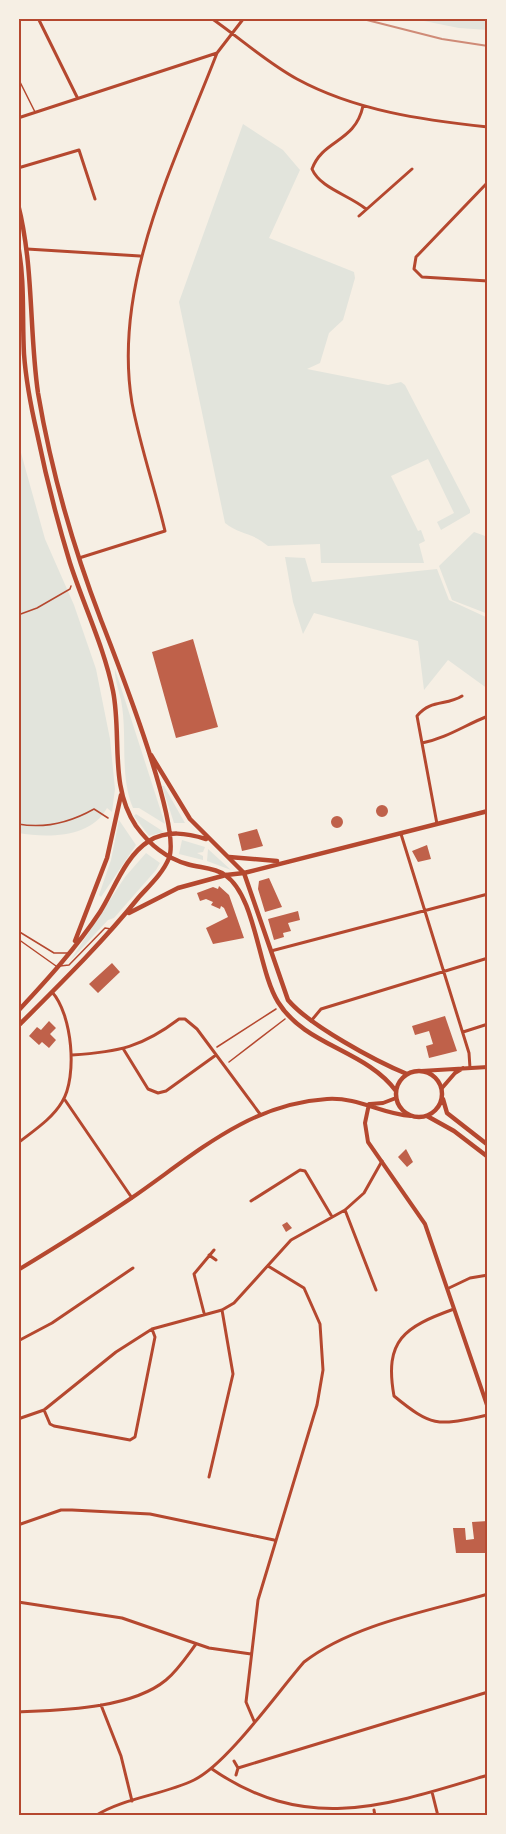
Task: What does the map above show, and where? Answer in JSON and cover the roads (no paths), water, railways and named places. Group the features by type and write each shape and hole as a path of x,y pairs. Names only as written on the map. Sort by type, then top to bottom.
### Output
{"main road":[{"path":"18,204 27,249 39,394 78,558 147,747 170,834 169,857 158,875 112,929 18,1026"},
{"path":"18,245 24,287 24,353 29,396 51,496 113,693 118,728 121,795 107,858 72,946 57,967 18,1011"},
{"path":"147,747 175,797 209,840 244,873 288,1000 311,1021 385,1065 407,1074"},
{"path":"121,795 137,827 149,841 169,857 226,875 237,889 246,906 270,986 289,1017 314,1035 380,1073 396,1091"},
{"path":"124,916 178,888 488,811"},
{"path":"72,946 99,913 129,862 149,841 170,834 185,834 209,840"},
{"path":"229,857 283,862"},
{"path":"488,1145 447,1113 442,1088 432,1075 421,1071 407,1074 400,1081 396,1091 399,1106 411,1116 428,1116 454,1131 488,1157"},
{"path":"428,1116 440,1105 443,1096"}],"street":[{"path":"38,18 77,98"},
{"path":"211,18 261,57 299,80 363,106 431,121 488,127"},
{"path":"78,558 165,531 132,402 128,333 140,256 217,53 244,18"},
{"path":"18,118 217,53"},
{"path":"363,106 356,128 316,157 312,169 316,178 323,184 352,198 366,209"},
{"path":"18,168 79,150 95,199"},
{"path":"359,216 412,169"},
{"path":"488,182 416,257 414,269 422,277 488,281"},
{"path":"27,249 140,256"},
{"path":"437,824 417,716 430,704 454,701 462,696"},
{"path":"422,743 443,739 464,725 488,716"},
{"path":"401,832 470,1053 470,1068"},
{"path":"271,951 488,894"},
{"path":"311,1021 321,1009 488,958"},
{"path":"18,1143 57,1110 64,1100 72,1055 63,1007 52,992"},
{"path":"72,1055 124,1050 143,1043 179,1019 185,1019 197,1029 260,1114"},
{"path":"463,1032 488,1024"},
{"path":"124,1050 148,1089 158,1093 166,1091 216,1055"},
{"path":"421,1071 488,1067"},
{"path":"442,1088 455,1073 463,1068"},
{"path":"369,1104 383,1103 396,1098"},
{"path":"64,1100 132,1198"},
{"path":"18,1270 132,1198 212,1140 260,1114 308,1101 351,1100 400,1115 411,1116"},
{"path":"369,1104 365,1123 366,1135 425,1224 449,1288 488,1408"},
{"path":"18,1419 45,1410 116,1352 152,1329 204,1313 222,1310 245,1293 291,1240 331,1215 345,1210 364,1193 382,1161"},
{"path":"251,1201 300,1170 305,1171 331,1215"},
{"path":"345,1210 376,1290"},
{"path":"204,1313 194,1274 214,1250"},
{"path":"209,1255 216,1260"},
{"path":"254,1721 246,1702 258,1600 274,1540 317,1405 323,1370 323,1338 320,1324 304,1288 268,1266"},
{"path":"18,1341 52,1323 133,1268"},
{"path":"449,1288 470,1278 488,1275"},
{"path":"455,1308 412,1328 395,1346 390,1370 394,1396 420,1418 436,1422 453,1422 488,1415"},
{"path":"209,1477 233,1374 222,1310"},
{"path":"45,1410 50,1424 54,1426 130,1440 135,1437 155,1337 152,1329"},
{"path":"18,1525 61,1510 150,1514 274,1540"},
{"path":"94,1816 132,1801 163,1793 212,1769 303,1662 318,1652 412,1614 488,1594"},
{"path":"18,1602 122,1618 196,1644 251,1654"},
{"path":"18,1712 81,1709 153,1690 167,1679 196,1644"},
{"path":"238,1768 488,1692"},
{"path":"102,1705 121,1756 132,1801"},
{"path":"234,1761 238,1768 236,1775"},
{"path":"212,1769 262,1800 286,1809"},
{"path":"356,1813 374,1810 488,1775"},
{"path":"432,1792 438,1816"},
{"path":"374,1810 375,1816"}],"lane":[{"path":"18,78 35,112"},
{"path":"18,939 57,967 69,965 105,928 112,929"},
{"path":"18,932 54,953 68,953"}],"railway":[{"path":"359,18 442,39 488,46"}]}
